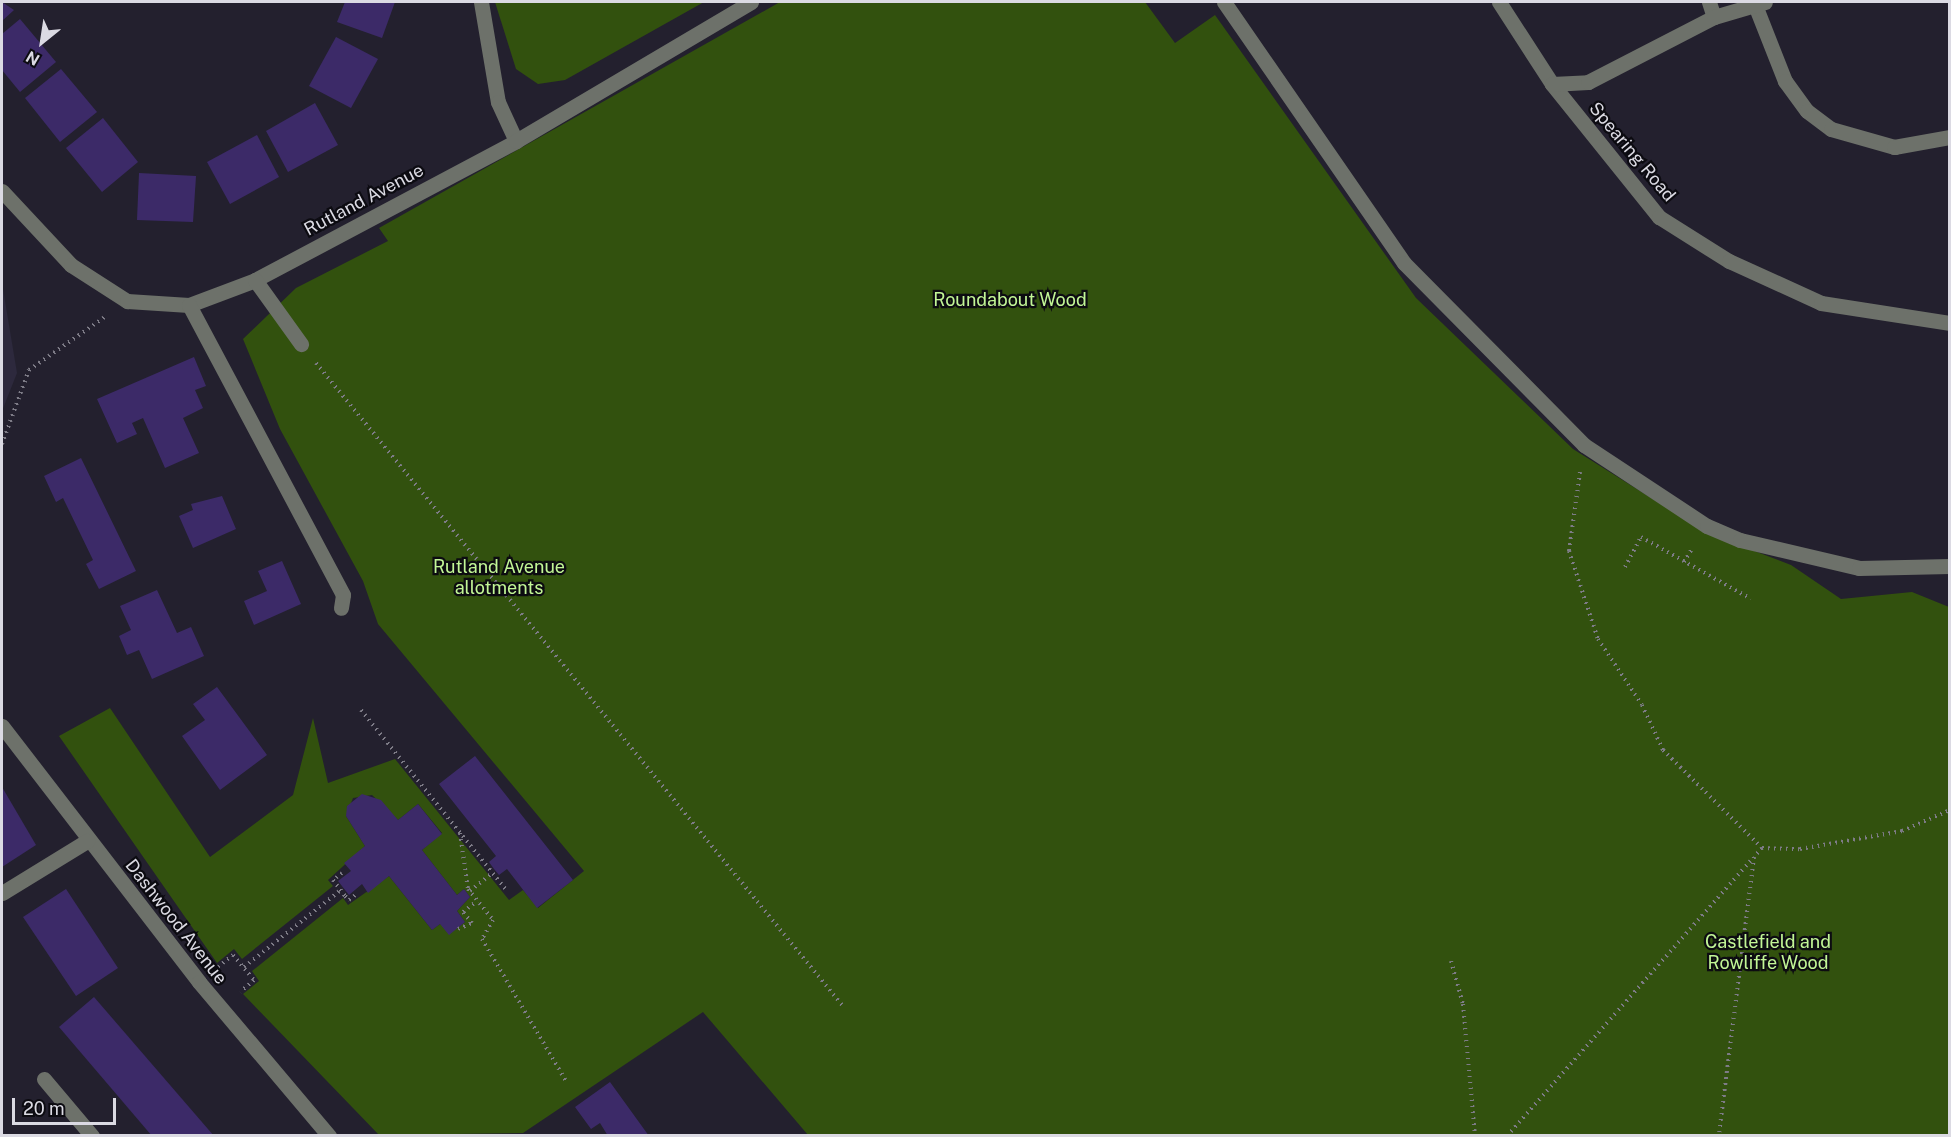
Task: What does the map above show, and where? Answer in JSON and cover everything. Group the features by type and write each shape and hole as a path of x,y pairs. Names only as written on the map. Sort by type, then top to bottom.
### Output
{"street":[{"path":"481,2 498,102 516,141"},
{"name":"Rutland Avenue","path":"127,302 189,305 255,280 516,141 751,2"},
{"path":"1224,2 1404,263 1584,446 1707,526 1740,540 1859,568 1950,566"},
{"name":"Spearing Road","path":"1498,2 1552,84 1659,217 1729,261 1821,303 1950,323"},
{"path":"1709,2 1714,17"},
{"path":"1552,84 1588,82 1714,17 1760,3 1785,81 1807,111 1831,129 1894,147 1950,137"},
{"path":"2,191 71,265 127,302"},
{"path":"255,280 302,344"},
{"path":"189,305 343,595 341,608"},
{"name":"Dashwood Avenue","path":"2,726 87,841 329,1136"},
{"path":"2,893 87,841"},
{"path":"44,1079 92,1136"}],"path":[{"path":"2,444 29,370 127,302"},
{"path":"302,344 842,1005"},
{"path":"1584,446 1569,551 1598,639 1642,705 1663,750 1762,848 1800,849 1902,831 1950,810"},
{"path":"1625,567 1641,537 1751,599"},
{"path":"362,710 507,891"},
{"path":"460,833 470,891 493,920 482,939 567,1083"},
{"path":"1508,1136 1762,848"},
{"path":"1719,1136 1754,857"},
{"path":"342,873 333,880 349,900 358,893"},
{"path":"470,891 492,873"},
{"path":"244,967 341,890"},
{"path":"458,929 472,923 463,912 477,901"},
{"path":"220,966 233,955 244,967 254,980 240,991"},
{"path":"1451,961 1463,1004 1475,1136"}],"shaded area":[{"path":"2,283 17,373 2,411"}],"green space":[{"path":"495,2 704,2 565,80 538,84 516,69"},
{"path":"780,2 1145,2 1175,43 1215,15 1416,298 1573,449 1707,533 1791,565 1841,599 1912,592 1949,607 1949,1135 808,1135 703,1012 523,1133 379,1135 243,994 259,981 252,971 343,898 348,905 389,876 432,930 440,924 457,928 465,922 457,911 470,897 464,889 457,895 422,850 442,833 418,804 398,820 372,795 353,798 346,816 365,846 328,880 333,886 242,959 234,949 217,963 59,736 110,708 210,857 293,795 313,718 328,783 395,759 509,900 523,890 538,908 584,871 378,624 363,581 280,429 243,339 296,288 388,241 379,228"}],"building":[{"path":"2,2 14,10 2,21"},
{"path":"345,2 395,2 382,38 337,22"},
{"path":"20,19 56,62 20,92 2,70 2,34"},
{"path":"336,37 378,59 351,108 309,86"},
{"path":"61,69 97,112 60,142 25,98"},
{"path":"315,103 338,145 288,172 266,131"},
{"path":"103,118 138,162 102,192 66,148"},
{"path":"257,135 279,177 230,204 207,162"},
{"path":"139,173 196,176 193,222 137,220"},
{"path":"194,357 206,386 195,390 203,408 183,418 199,453 165,468 143,418 132,423 137,434 117,443 97,399"},
{"path":"81,458 136,571 99,589 86,564 93,560 63,498 56,502 44,476"},
{"path":"222,496 236,529 193,548 179,516 193,510 191,504"},
{"path":"282,561 301,604 254,625 244,601 267,591 258,571"},
{"path":"157,590 177,633 191,627 204,656 152,679 139,650 127,655 119,636 131,630 120,606"},
{"path":"217,687 267,755 220,790 182,736 205,720 193,704"},
{"path":"475,756 573,880 537,908 507,869 499,875 494,869 489,862 496,856 439,784"},
{"path":"2,787 36,845 2,867"},
{"path":"362,794 381,800 398,820 418,804 442,834 422,850 457,895 464,889 470,897 457,911 465,922 449,935 440,924 432,930 389,876 368,893 362,884 349,895 338,881 351,871 344,863 365,846 346,816 347,806"},
{"path":"66,889 118,968 76,996 23,917"},
{"path":"94,997 214,1136 152,1136 59,1027"},
{"path":"610,1082 649,1136 608,1136 600,1123 591,1129 575,1107"}],"park label":[{"name":"Roundabout Wood","path":"1010,300"},
{"name":"Rutland Avenue allotments","path":"499,578"},
{"name":"Castlefield and Rowliffe Wood","path":"1768,953"}]}
